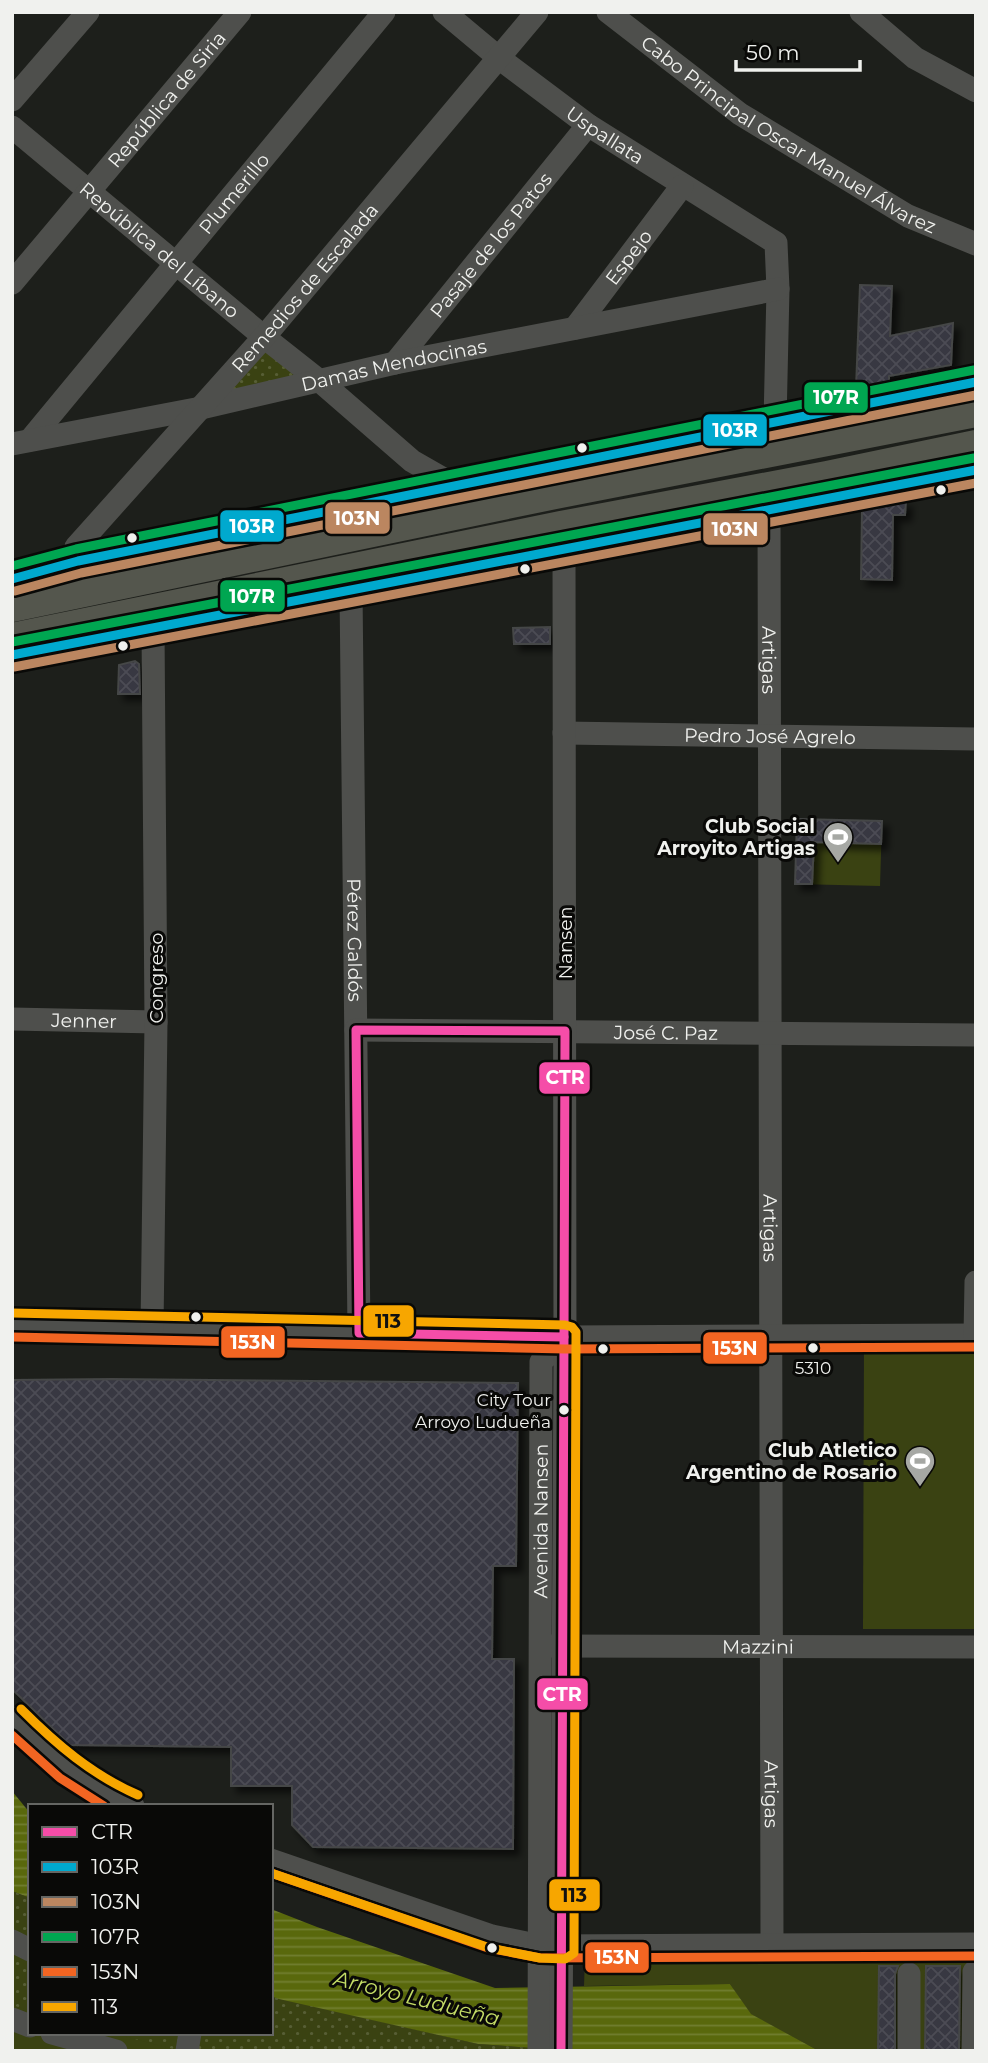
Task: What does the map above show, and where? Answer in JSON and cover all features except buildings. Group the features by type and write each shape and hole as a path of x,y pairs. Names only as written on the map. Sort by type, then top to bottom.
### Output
{"main road":[{"path":"12,607 238,559 553,481 775,422 976,382"},
{"path":"12,579 78,561 477,482 553,481 976,412"},
{"path":"12,655 391,583 562,538 827,476 976,445"},
{"path":"12,638 302,580 562,538 769,510 976,470"},
{"path":"827,476 912,483"},
{"path":"162,545 238,559"},
{"path":"302,580 391,583"}],"street":[{"path":"12,100 88,12"},
{"name":"República de Siria","path":"12,283 240,12"},
{"name":"Plumerillo","path":"21,442 176,264 384,12"},
{"name":"Uspallata","path":"444,12 499,58 589,125 776,243 778,289"},
{"name":"Remedios de Escalada","path":"78,561 76,547 264,337 537,12"},
{"name":"Cabo Principal Oscar Manuel Álvarez","path":"608,12 740,114 908,216 976,244"},
{"path":"861,12 915,58 976,91"},
{"name":"Pasaje de los Patos","path":"395,363 589,125"},
{"name":"República del Líbano","path":"12,127 321,382 412,461 454,485 477,482"},
{"name":"Espejo","path":"575,328 682,186"},
{"path":"775,422 778,289"},
{"name":"Damas Mendocinas","path":"21,442 201,408 395,363 778,289"},
{"path":"553,481 562,538"},
{"name":"Artigas","path":"769,510 772,1944"},
{"name":"Nansen","path":"562,538 565,1337"},
{"name":"Pérez Galdós","path":"351,590 359,1333"},
{"name":"Congreso","path":"152,1328 156,1022 153,628"},
{"name":"Pedro José Agrelo","path":"564,733 976,739"},
{"name":"Jenner","path":"12,1019 156,1022"},
{"name":"José C. Paz","path":"356,1030 976,1035"},
{"path":"12,1325 565,1337 976,1335 976,1282"},
{"name":"Avenida Nansen","path":"539,2051 552,1958 564,1646 565,1337"},
{"name":"Avenida Nansen","path":"561,2051 552,1958 540,1646 541,1362 565,1337"},
{"name":"Mazzini","path":"540,1646 976,1647"},
{"path":"12,1718 49,1755 82,1779 128,1804"},
{"path":"273,1861 552,1958 772,1944 976,1944"},
{"path":"12,1941 28,1949"},
{"path":"973,2051 974,1972"},
{"path":"909,1974 909,2051"},
{"path":"58,2040 116,2051"}],"shaded area":[{"path":"265,347 305,379 234,396 229,388"},
{"name":"Club Social Arroyito Artigas","path":"797,819 882,821 880,886 795,884"},
{"name":"Club Atletico Argentino de Rosario","path":"864,1346 976,1346 976,1629 863,1629"},
{"path":"12,1891 28,1897 28,2035 273,2035 273,1996 478,2044 573,2051 12,2051"},
{"path":"785,1953 976,1958 976,2051 819,2051 750,2014 730,1984 584,1986 585,1956"},
{"path":"12,2005 28,2010 28,2035 119,2035 181,2051 12,2051"}],"water":[{"path":"12,1791 28,1811 28,1897 12,1891"},
{"name":"Arroyo Ludueña","path":"273,1910 495,1988 730,1984 751,2014 819,2051 573,2051 478,2044 273,1997"}],"transit line":[{"name":"107R","path":"12,566 76,549 974,370"},
{"name":"103R","path":"12,579 78,561 976,382"},
{"name":"103N","path":"15,591 81,573 976,395"},
{"name":"107R","path":"12,642 974,458"},
{"name":"103R","path":"12,655 976,470"},
{"name":"103N","path":"14,667 976,483"},
{"name":"CTR","path":"356,1030 565,1031 564,1337 359,1333 356,1030"},
{"name":"113","path":"12,1313 565,1325 576,1332 574,1953 565,1959 540,1958 490,1948 273,1874"},
{"name":"153N","path":"12,1337 565,1349 976,1347"},
{"name":"CTR","path":"561,2051 564,1337"},
{"name":"113","path":"21,1709 75,1758 138,1795"},
{"name":"153N","path":"12,1735 60,1778 101,1804"},
{"name":"153N","path":"273,1874 488,1948 540,1958 976,1956"}],"place":[{"name":"Club Social Arroyito Artigas","path":"838,864"},
{"name":"5310","path":"813,1348"},
{"name":"City Tour Arroyo Ludueña","path":"564,1410"},
{"name":"Club Atletico Argentino de Rosario","path":"920,1488"}]}
